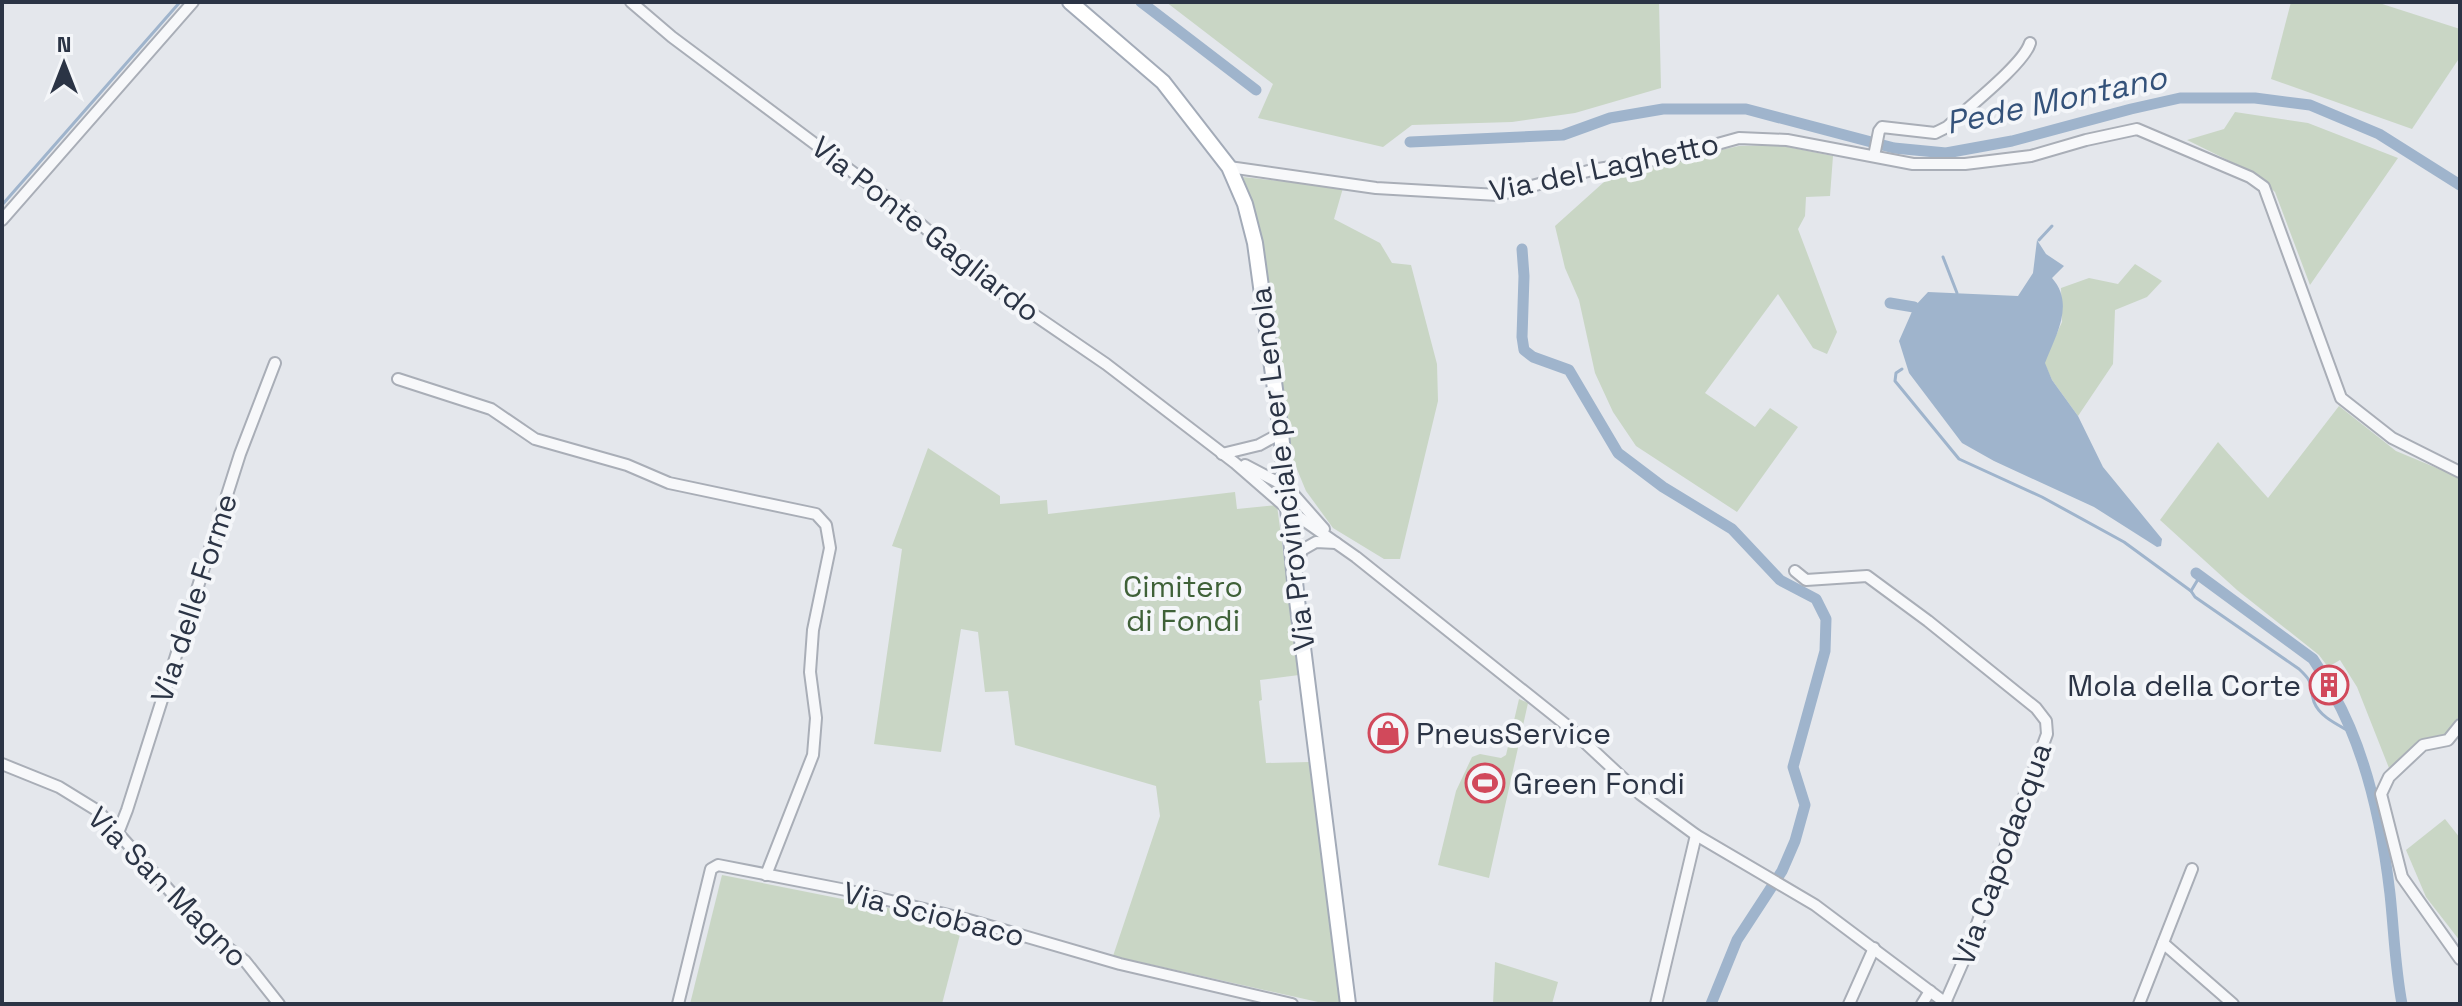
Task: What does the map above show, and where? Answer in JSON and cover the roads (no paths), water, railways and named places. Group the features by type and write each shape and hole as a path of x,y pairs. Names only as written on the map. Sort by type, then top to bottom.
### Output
{"main road":[{"name":"Via Provinciale per Lenola","path":"1070,2 1163,82 1229,167 1245,204 1255,243 1281,433 1348,1004"}],"street":[{"path":"2,220 193,2"},
{"name":"Via Ponte Gagliardo","path":"631,2 672,37 910,215 992,286 1106,364 1289,510 1336,543 1545,708 1640,794 1696,835 1768,875 1874,948 1946,1004"},
{"path":"1877,155 1882,127 1935,133 1947,127 2015,64 2028,50 2030,43"},
{"name":"Via del Laghetto","path":"1229,167 1376,188 1498,195 1592,170 1667,158 1739,138 1787,140 1913,164 1965,164 2031,156 2137,129 2250,177 2264,187 2341,398 2392,438 2460,472"},
{"name":"Via delle Forme","path":"118,833 240,454 275,363"},
{"path":"398,379 491,409 535,439 627,465 669,483 807,511 816,514 826,525 830,548 813,630 810,672 816,718 813,755 766,875"},
{"path":"1222,454 1259,445 1281,433"},
{"name":"Via Ponte Gagliardo","path":"1222,454 1287,487 1336,543"},
{"path":"1295,570 1302,550 1316,542 1336,543"},
{"name":"Via Capodacqua","path":"1795,571 1806,580 1867,576 2036,708 2046,721 2047,734 1946,1004"},
{"path":"2460,725 2448,740 2423,745 2389,777 2381,794 2402,877 2460,959"},
{"name":"Via San Magno","path":"2,764 59,787 98,811 205,930 245,961 279,1004"},
{"path":"1656,1004 1696,835"},
{"name":"Via Sciobaco","path":"678,1004 711,869 718,865 846,890 969,920 1120,964 1292,1004"},
{"path":"2139,1004 2192,869"},
{"path":"2163,943 2233,1004"},
{"path":"1849,1004 1874,948"},
{"path":"1922,1004 1930,991"}],"water":[{"path":"2037,240 2046,254 2064,266 2052,278 2059,288 2063,309 2045,363 2052,380 2078,416 2103,467 2162,539 2161,546 2157,547 2094,507 1962,443 1909,373 1899,341 1914,307 1928,292 2018,296 2033,273"}],"waterway":[{"path":"2,205 180,2"},
{"name":"Pede Montano","path":"1141,2 1256,90"},
{"name":"Pede Montano","path":"1410,142 1563,135 1610,118 1663,109 1746,109 1894,148 1946,153 2012,141 2180,98 2255,98 2310,105 2379,134 2460,185"},
{"path":"2039,240 2052,226"},
{"path":"1522,249 1524,350 1533,357 1569,370 1618,453 1663,487 1732,529 1780,580 1816,599 1826,619 1825,651 1793,767 1805,805 1795,841 1782,871 1737,940 1711,1004"},
{"path":"1943,257 1957,293"},
{"path":"1890,303 1914,307"},
{"path":"1902,369 1896,373 1895,381 1959,459 2042,497 2124,542 2191,591"},
{"path":"2196,573 2313,659 2325,678"},
{"path":"2200,576 2191,591 2195,597 2299,669 2310,681 2314,702 2321,713 2354,734"},
{"path":"2333,693 2364,765 2377,816 2387,868 2402,1004"}],"place":[{"name":"Mola della Corte","path":"2329,685"},
{"name":"PneusService","path":"1388,733"},
{"name":"Green Fondi","path":"1485,783"}],"park label":[{"name":"Cimitero di Fondi","path":"1183,603"}]}
